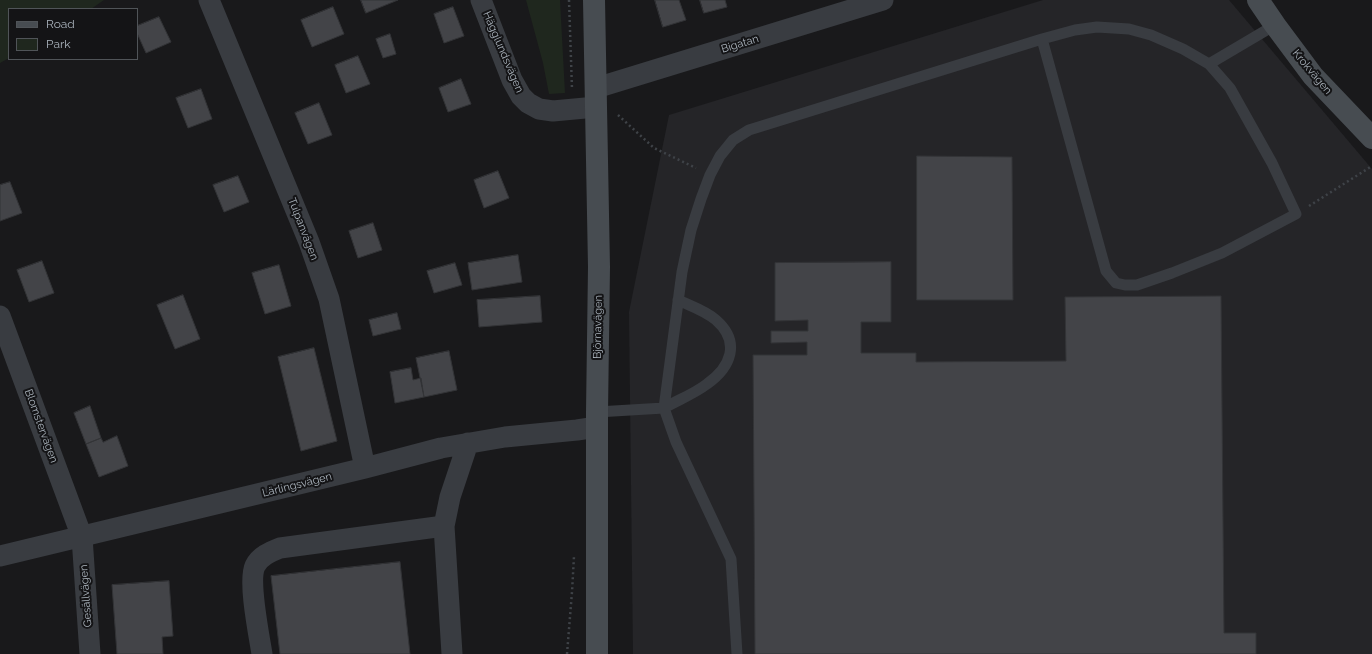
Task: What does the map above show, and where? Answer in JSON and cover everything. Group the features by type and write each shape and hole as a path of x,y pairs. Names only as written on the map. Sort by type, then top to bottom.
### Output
{"main road":[{"name":"Björnavägen","path":"594,0 599,267 597,420 598,654"},
{"name":"Krokvägen","path":"1258,0 1313,76 1372,138"}],"street":[{"name":"Tulpanvägen","path":"210,0 310,242 328,299 365,468"},
{"name":"Hägglundsvägen","path":"481,0 512,80 521,96 528,103 539,109 553,111 573,109 596,98"},
{"name":"Bigatan","path":"596,98 883,0"},
{"name":"Blomstervägen","path":"0,316 82,537"},
{"name":"Lärlingsvägen","path":"0,556 365,468 440,448 505,437 577,430 597,420"},
{"path":"452,654 444,526 450,498 468,443"},
{"path":"262,654 252,575 256,565 262,557 280,548 444,526"},
{"name":"Gesällvägen","path":"82,537 90,654"}],"lane":[{"path":"1209,64 1275,25"},
{"path":"737,654 731,559 676,442 664,408 682,272 691,230 712,171 720,156 733,140 749,130 1042,39 1075,30 1097,27 1129,29 1151,35 1183,49 1209,64 1230,88 1272,163 1296,214 1222,253 1172,273 1137,285 1125,285 1116,282 1106,271 1042,39"},
{"path":"597,420 664,408 706,385 719,374 728,362 731,350 730,340 725,330 716,320 697,308 678,300"}],"path":[{"path":"569,0 573,109"},
{"path":"596,98 619,116 654,148 694,167 712,171"},
{"path":"1296,214 1372,166"},
{"path":"567,654 574,554"}],"shaded area":[{"path":"1043,0 1229,0 1372,169 1372,654 633,654 629,312 669,115"}],"green space":[{"path":"0,0 104,0 92,8 8,8 8,59 0,63"},
{"path":"526,0 560,0 565,93 549,94 543,63"}],"building":[{"path":"361,0 398,0 366,13"},
{"path":"655,0 679,0 686,20 663,27"},
{"path":"700,0 725,0 727,7 704,13"},
{"path":"333,7 344,34 312,47 301,20"},
{"path":"453,7 464,36 444,43 434,14"},
{"path":"159,17 171,42 146,53 138,35 138,26"},
{"path":"390,34 396,54 383,58 376,39"},
{"path":"358,56 370,84 346,93 335,65"},
{"path":"461,79 471,104 448,112 439,88"},
{"path":"201,89 212,119 188,128 176,98"},
{"path":"319,103 332,135 308,144 295,113"},
{"path":"917,156 1012,157 1013,300 917,300"},
{"path":"498,171 509,198 484,208 474,180"},
{"path":"238,176 249,202 224,212 213,185"},
{"path":"10,182 22,213 0,221 0,185"},
{"path":"373,223 382,250 358,258 349,231"},
{"path":"518,255 522,282 472,290 468,263"},
{"path":"42,261 54,293 29,302 17,270"},
{"path":"891,262 891,322 861,322 861,353 916,353 916,362 1066,361 1065,297 1221,296 1224,633 1256,633 1256,654 755,654 753,355 807,355 807,342 771,343 771,331 808,331 808,320 775,321 775,263"},
{"path":"455,263 462,285 434,293 427,271"},
{"path":"279,265 291,306 265,314 252,273"},
{"path":"183,295 200,339 175,349 157,305"},
{"path":"540,296 542,322 479,327 477,300"},
{"path":"397,313 401,329 373,336 369,320"},
{"path":"314,348 337,441 301,451 278,357"},
{"path":"449,351 457,390 424,397 416,358"},
{"path":"411,368 413,380 421,378 424,397 395,403 390,372"},
{"path":"90,406 101,438 86,444 74,413"},
{"path":"117,436 128,466 99,477 86,444 101,438 103,442"},
{"path":"400,562 410,654 280,654 271,576"},
{"path":"169,581 173,636 162,637 163,654 117,654 112,585"}]}
